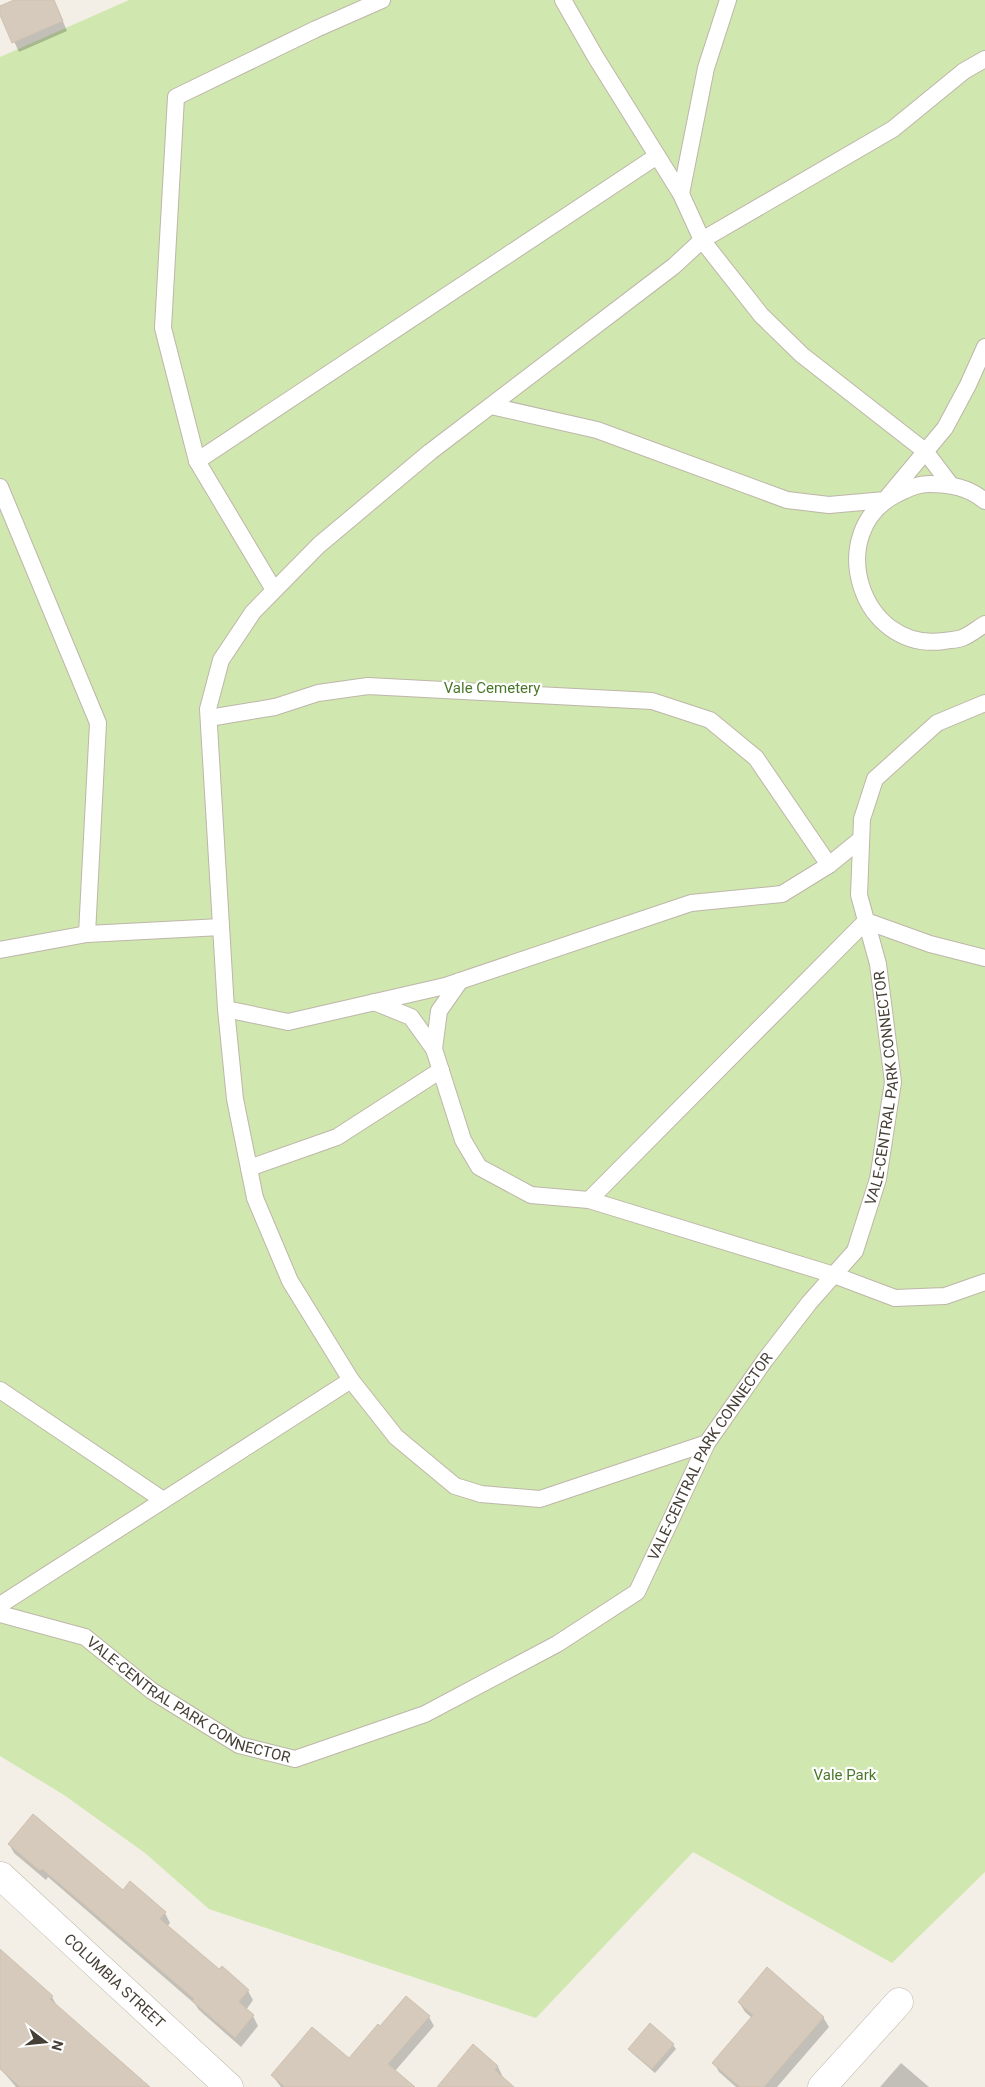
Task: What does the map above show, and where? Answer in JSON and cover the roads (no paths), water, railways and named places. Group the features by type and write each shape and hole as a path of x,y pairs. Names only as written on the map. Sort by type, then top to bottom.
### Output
{"street":[{"name":"COLUMBIA STREET","path":"0,1877 229,2087"},
{"path":"822,2087 899,2002"}],"lane":[{"path":"274,590 197,460 163,328 176,97 316,29 382,0"},
{"path":"564,0 595,56 681,194 702,240 761,315 802,355 925,451 950,484"},
{"path":"681,194 706,68 728,0"},
{"path":"707,1443 540,1498 481,1494 455,1486 396,1437 351,1380 290,1281 256,1198 249,1168 236,1099 226,1009 208,709 221,660 253,612 327,539 430,452 674,266 702,240 893,129 964,71 985,59"},
{"path":"197,460 657,156"},
{"path":"985,347 968,385 945,428 865,525 856,558 859,586 871,610 888,627 913,639 934,642 962,638 985,624"},
{"path":"492,406 597,430 787,500 829,505 885,500 918,484 950,484 976,493 985,501"},
{"path":"0,487 98,723 88,934"},
{"path":"209,718 276,707 318,694 368,686 652,701 710,720 756,758 829,865"},
{"name":"VALE-CENTRAL PARK CONNECTOR","path":"0,1614 85,1637 152,1690 239,1745 295,1759 425,1714 557,1644 637,1592 707,1443 765,1360 854,1251 878,1179 893,1082 878,964 859,895 862,819 875,779 936,723 985,703"},
{"path":"226,1009 288,1022 460,981 691,903 782,894 829,865 862,839"},
{"path":"589,1200 866,921 930,944 985,958"},
{"path":"0,950 88,934 221,927"},
{"path":"434,1049 439,1011 460,981"},
{"path":"374,1002 411,1017 434,1049 463,1140 479,1167 531,1195 589,1200 834,1275 895,1298 945,1296 985,1282"},
{"path":"249,1168 337,1137 441,1070"},
{"path":"0,1605 351,1380"},
{"path":"0,1390 163,1500"}],"park label":[{"name":"Vale Cemetery","path":"492,688"},
{"name":"Vale Park","path":"845,1775"}]}
